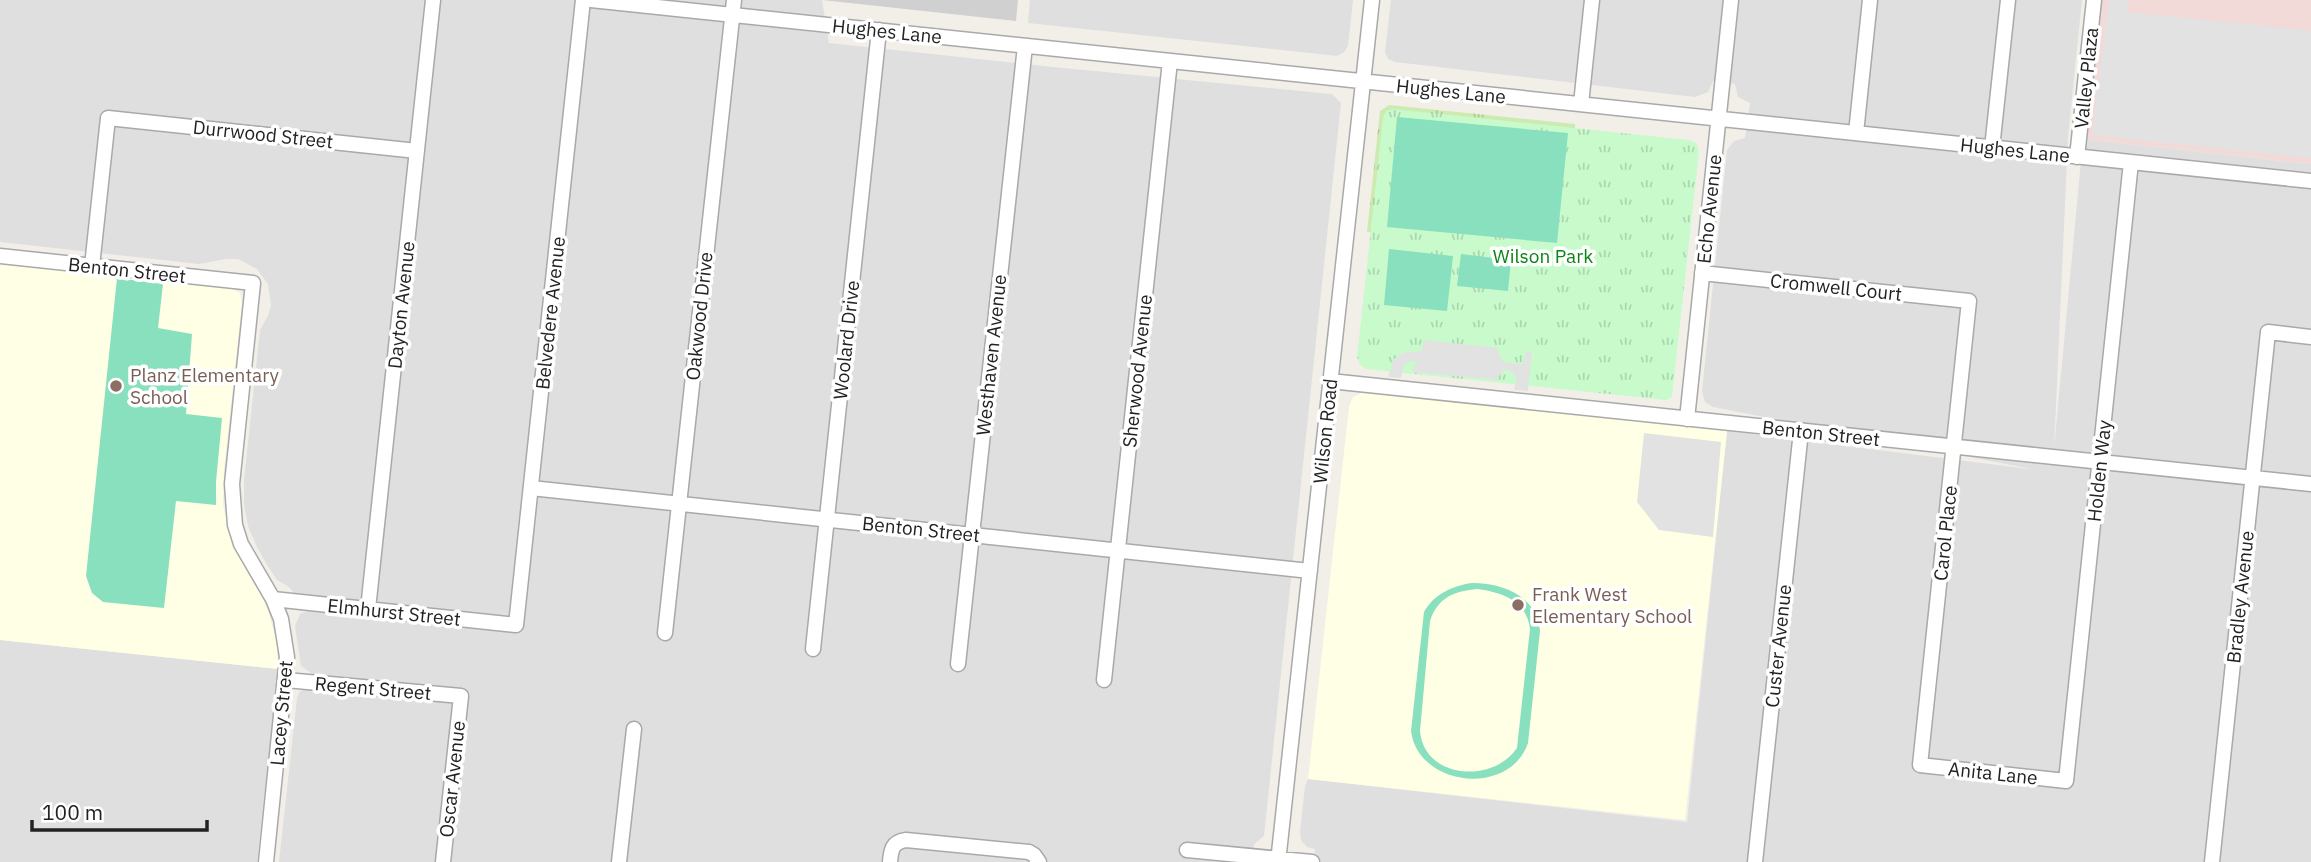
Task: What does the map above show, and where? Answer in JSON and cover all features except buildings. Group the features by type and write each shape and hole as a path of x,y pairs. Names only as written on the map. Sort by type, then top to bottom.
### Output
{"street":[{"name":"Dayton Avenue","path":"368,609 433,0"},
{"name":"Belvedere Avenue","path":"516,625 583,0"},
{"name":"Hughes Lane","path":"592,0 733,7 879,30 2311,181"},
{"name":"Wilson Road","path":"1278,860 1372,0"},
{"path":"1581,104 1592,0"},
{"name":"Echo Avenue","path":"1687,419 1731,0"},
{"path":"1856,133 1870,0"},
{"path":"1992,148 2008,0"},
{"name":"Valley Plaza","path":"2077,157 2094,0"},
{"name":"Oakwood Drive","path":"665,633 733,7"},
{"name":"Woolard Drive","path":"813,649 879,30"},
{"name":"Westhaven Avenue","path":"958,664 1025,46"},
{"name":"Sherwood Avenue","path":"1104,680 1170,61"},
{"name":"Durrwood Street","path":"92,266 108,118 417,151"},
{"name":"Holden Way","path":"2066,780 2131,162"},
{"name":"Benton Street","path":"0,256 253,283"},
{"name":"Cromwell Court","path":"1702,273 1969,301"},
{"name":"Lacey Street","path":"253,283 232,503 240,544 273,599 285,638 286,680 266,862"},
{"name":"Carol Place","path":"1920,765 1969,301"},
{"name":"Bradley Avenue","path":"2212,862 2268,332 2311,337"},
{"name":"Benton Street","path":"1331,381 2311,484"},
{"name":"Custer Avenue","path":"1755,862 1801,431"},
{"name":"Benton Street","path":"531,488 1310,571"},
{"name":"Elmhurst Street","path":"273,599 516,625"},
{"name":"Regent Street","path":"286,680 461,696"},
{"name":"Oscar Avenue","path":"443,862 461,696"},
{"path":"619,862 634,729"},
{"name":"Anita Lane","path":"1920,765 2066,780"},
{"path":"890,862 893,846 898,841 906,840 1029,852 1039,862"},
{"path":"1186,850 1312,862"}],"shaded area":[{"path":"0,0 822,0 829,43 1332,94 1341,103 1264,836 1254,844 1252,862 279,862 297,698 300,691 307,689 311,673 301,666 295,626 300,614 309,610 289,587 277,580 267,565 248,526 244,504 244,480 260,330 271,305 268,284 257,269 238,259 199,264 0,242"},
{"path":"822,0 1018,0 1016,21"},
{"path":"1030,0 1353,0 1348,46 1337,56 1028,23"},
{"path":"1391,0 2082,0 2068,137 2054,449 2083,139 2311,164 2311,862 1313,862 1315,849 1307,847 1301,840 1300,831 1308,779 1687,822 1727,431 2037,470 1713,407 1705,402 1702,391 1727,150 1734,141 1745,138 1750,103 1738,97 1735,84 1713,81 1708,92 1695,97 1395,62 1388,59 1385,52"},
{"path":"2100,0 2311,0 2311,164 2083,139"},
{"path":"2109,0 2128,0 2127,12 2311,31 2311,158 2092,135"},
{"name":"Planz Elementary School","path":"0,263 231,288 240,293 242,303 224,470 223,505 231,540 267,607 277,643 278,669 0,640"},
{"path":"1424,340 1497,348 1503,362 1519,364 1523,364 1526,351 1532,351 1528,391 1514,390 1517,378 1511,371 1504,370 1496,380 1414,372 1412,370 1418,361 1404,365 1401,378 1388,377 1394,359 1405,352 1422,351"},
{"name":"Frank West Elementary School","path":"1364,392 1727,431 1685,820 1308,779 1349,407 1353,397"},
{"path":"1644,433 1721,442 1713,537 1659,530 1637,502"},
{"path":"0,640 278,669 257,862 0,862"}],"green space":[{"path":"1389,105 1575,124 1575,128 1378,233 1367,232 1380,111"},
{"name":"Wilson Park","path":"1393,109 1689,140 1696,143 1699,151 1672,397 1666,400 1366,369 1360,365 1357,357 1383,118 1386,111"},
{"path":"1397,117 1568,133 1557,243 1387,227"},
{"path":"1389,249 1453,256 1447,311 1384,305"},
{"path":"1461,254 1511,260 1508,291 1457,286"},
{"path":"117,278 163,284 158,328 192,334 186,414 222,418 216,505 176,501 164,608 103,602 92,593 86,576"},
{"path":"1465,584 1495,586 1516,594 1532,609 1540,631 1528,743 1518,760 1503,772 1485,778 1446,774 1430,764 1417,750 1411,731 1424,612 1438,596","holes":["1469,590 1486,590 1519,605 1528,619 1530,629 1517,748 1506,760 1492,767 1461,771 1446,767 1433,759 1424,747 1420,731 1430,621 1438,606 1448,597"]}],"place":[{"name":"Planz Elementary School","path":"116,386"},
{"name":"Frank West Elementary School","path":"1518,605"}]}
